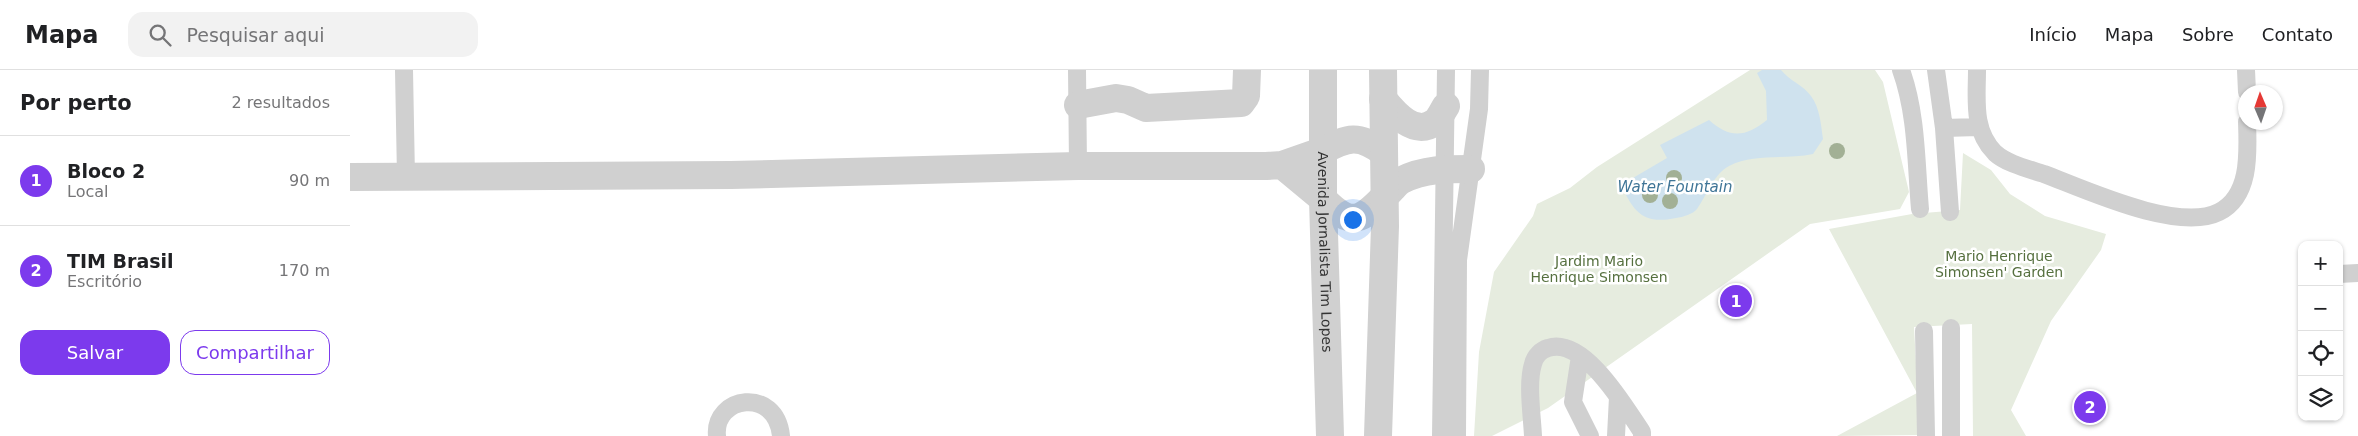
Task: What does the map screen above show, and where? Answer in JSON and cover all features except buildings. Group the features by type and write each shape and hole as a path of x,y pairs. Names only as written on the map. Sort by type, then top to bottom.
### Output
{"street":[{"path":"1078,105 1116,98 1128,100 1146,108 1241,103 1246,96 1247,70"},
{"name":"Avenida Jornalista Tim Lopes","path":"1323,70 1322,152 1330,436"},
{"path":"1378,436 1384,197 1382,70"},
{"path":"1383,99 1394,113 1411,126 1424,127 1436,121 1446,106"},
{"path":"350,177 731,175 1078,166 1282,165 1322,152 1347,139 1359,139 1371,143 1383,152"},
{"path":"1282,165 1323,198 1335,212 1357,218 1365,216 1373,210 1400,180 1425,172 1471,169"}],"lane":[{"path":"404,70 406,177"},
{"path":"1077,70 1078,166"},
{"path":"1441,436 1443,170 1446,70"},
{"path":"1457,436 1458,260 1479,109 1480,70"},
{"path":"1901,70 1907,86 1913,129 1920,209"},
{"path":"1936,70 1944,128 1950,212"},
{"path":"1977,70 1978,127 1995,153 2015,164 2144,210 2179,217 2203,216 2219,212 2235,198 2248,165 2247,130"},
{"path":"2246,70 2247,85"},
{"path":"1944,128 1978,127"},
{"path":"2343,274 2358,273"},
{"path":"1951,328 1951,436"},
{"path":"1924,331 1926,436"},
{"path":"1533,436 1531,374 1533,362 1545,349 1555,346 1567,347 1608,381 1643,435"},
{"path":"1580,356 1573,402 1590,436"},
{"path":"1616,436 1618,397"},
{"path":"717,436 719,419 728,408 743,402 763,404 772,412 781,436"}],"green space":[{"name":"Jardim Mario Henrique Simonsen","path":"1750,70 1875,70 1883,82 1909,192 1900,209 1810,224 1548,408 1492,436 1474,436 1479,352 1494,272 1533,216 1537,204 1570,188 1597,167"},
{"name":"Mario Henrique Simonsen' Garden","path":"1963,153 1991,170 2010,194 2045,216 2106,234 2101,250 2051,321 2011,410 2026,436 1973,436 1972,324 1914,327 1920,435 1837,436 1917,393 1829,229 1912,214 1960,210"}],"water":[{"name":"Water Fountain","path":"1762,70 1781,70 1811,96 1820,117 1823,139 1813,154 1749,159 1729,166 1719,175 1697,209 1682,217 1655,220 1648,218 1635,209 1621,185 1667,158 1660,145 1709,120 1724,130 1738,134 1752,130 1767,120 1766,91 1757,73"}],"place":[{"name":"Bloco 2","path":"1736,301"},
{"name":"TIM Brasil","path":"2090,407"}]}
